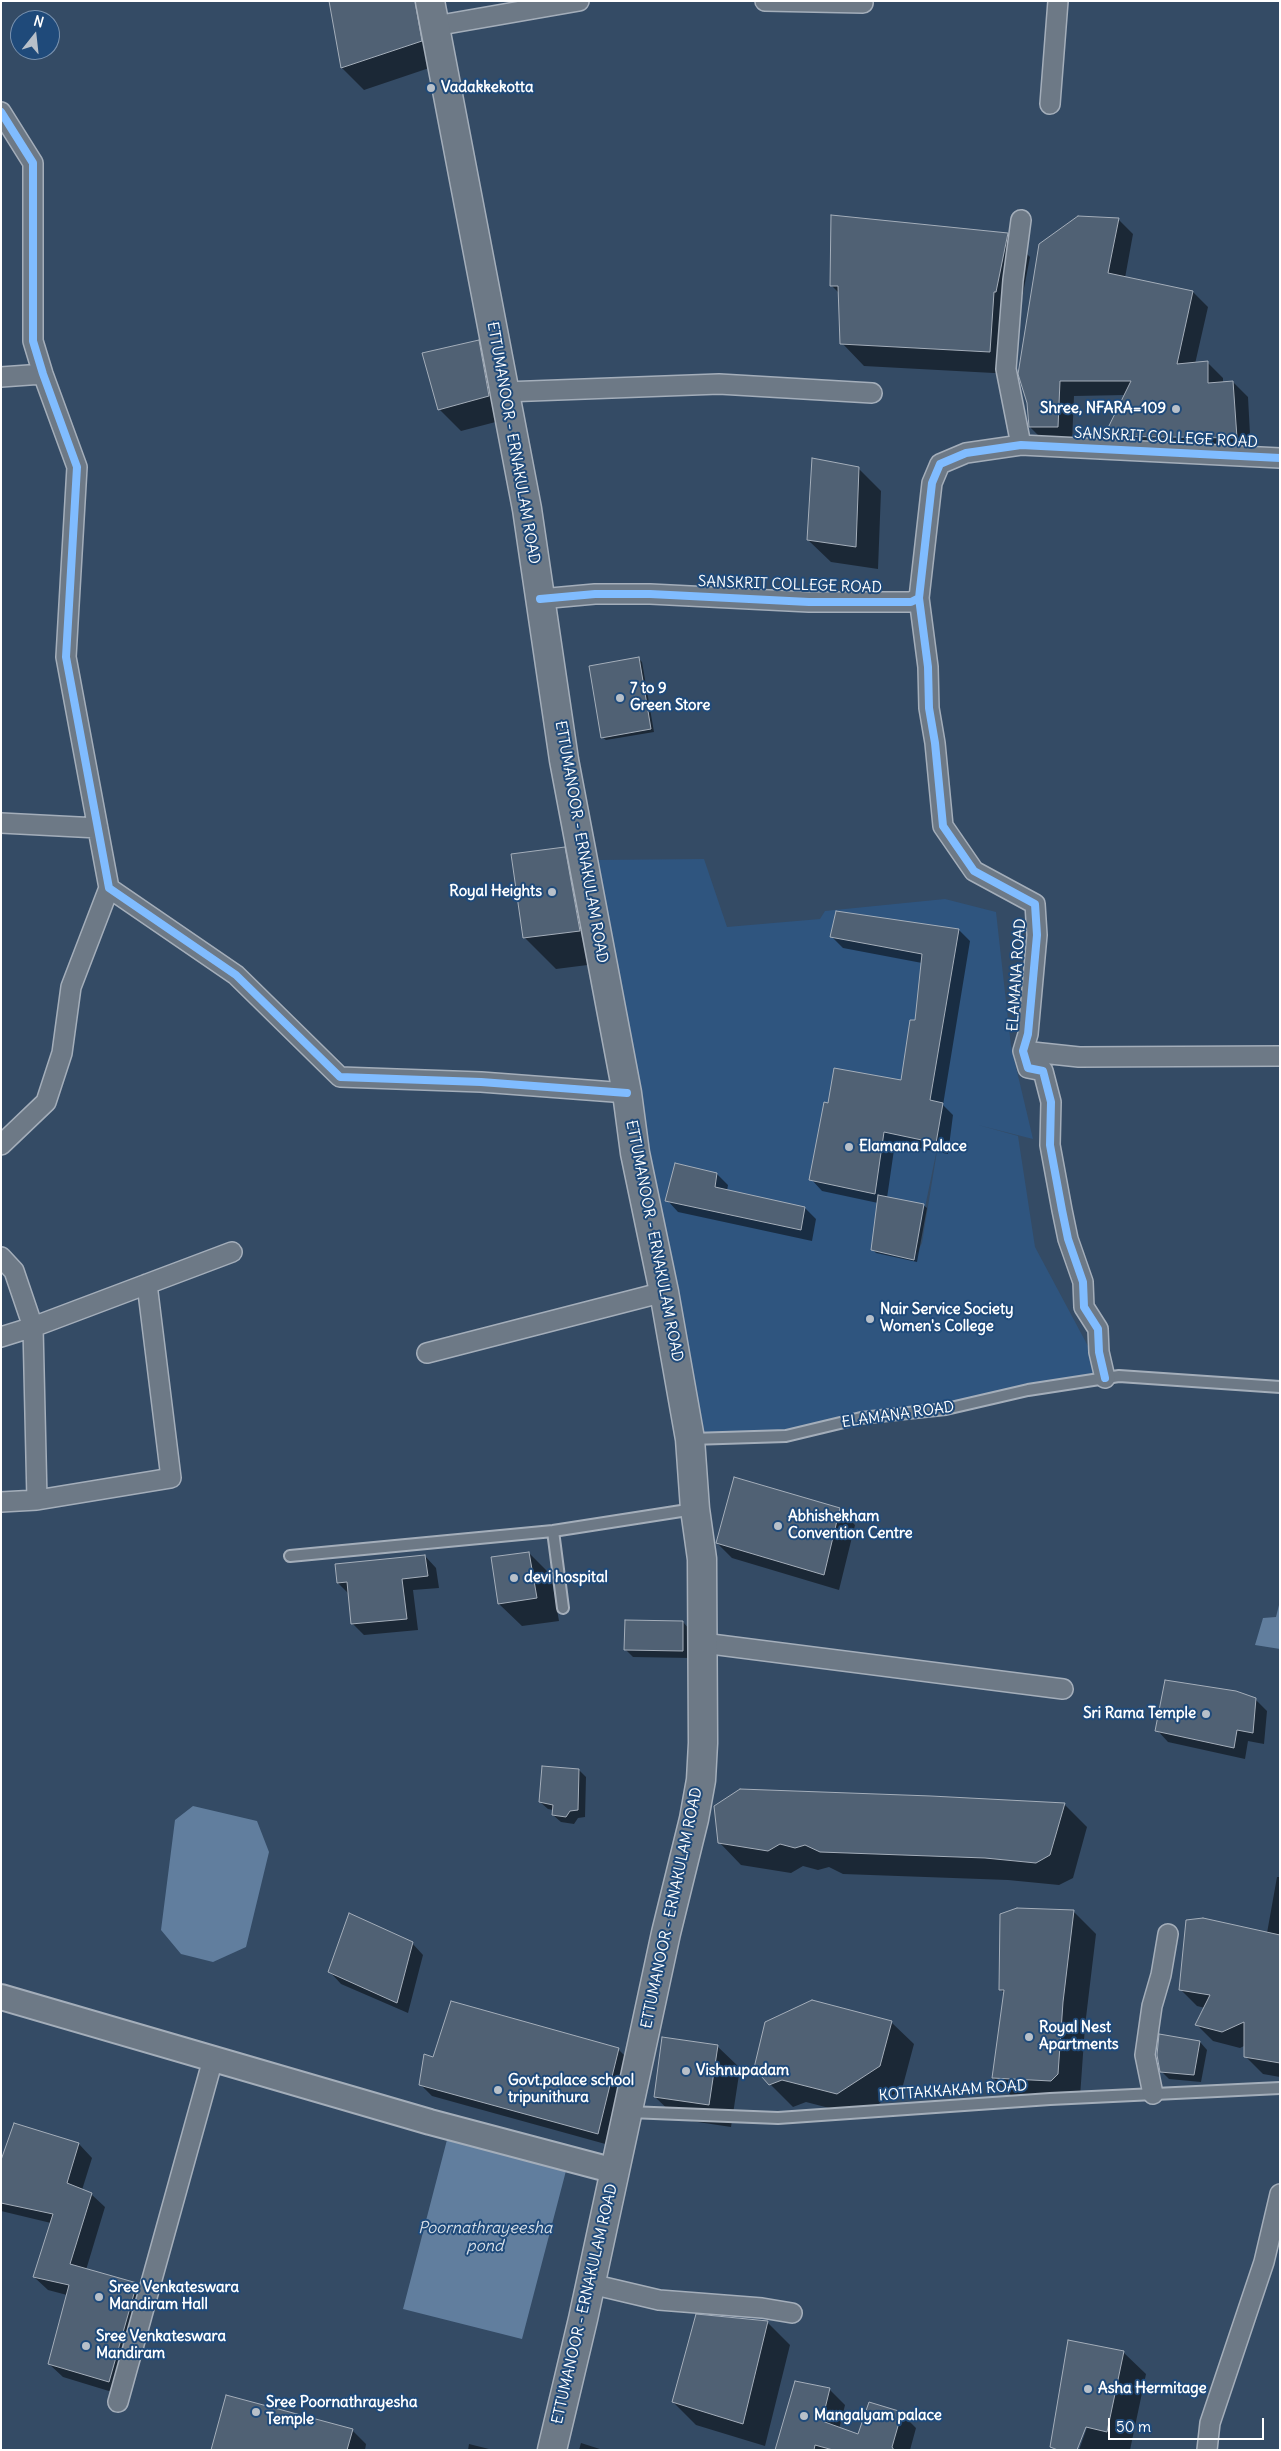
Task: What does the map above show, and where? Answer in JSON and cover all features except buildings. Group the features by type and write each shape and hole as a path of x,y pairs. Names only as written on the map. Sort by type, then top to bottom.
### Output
{"main road":[{"name":"ETTUMANOOR - ERNAKULAM ROAD","path":"433,14 527,509 564,760 627,1093 634,1153 664,1292 690,1439 695,1509 702,1559 703,1743 698,1795 591,2284 552,2450"}],"street":[{"path":"433,14 579,1"},
{"path":"765,1 863,3"},
{"path":"1050,104 1058,1"},
{"path":"1,112 32,163 33,341 42,374 77,467 66,657 110,888 71,987 62,1053 46,1102 1,1145"},
{"path":"1021,220 1013,280 1006,369 1022,445"},
{"path":"1,376 42,374"},
{"path":"504,392 719,384 872,393"},
{"name":"SANSKRIT COLLEGE ROAD","path":"540,599 595,594 715,596 809,602 911,602 919,598 932,483 940,464 966,452 1022,445 1280,458"},
{"name":"ELAMANA ROAD","path":"919,598 928,667 929,708 935,742 943,826 974,872 1035,904 1037,935 1028,1034 1023,1051 1028,1068 1043,1071 1051,1102 1050,1145 1062,1210 1068,1239 1083,1282 1084,1307 1098,1329 1099,1352 1105,1378"},
{"path":"1,823 98,828"},
{"path":"110,888 236,975 340,1077 481,1082 627,1093"},
{"name":"ELAMANA ROAD","path":"1023,1051 1079,1057 1280,1056"},
{"path":"1,1337 33,1327 232,1252"},
{"path":"1,1257 14,1271 33,1327 37,1500"},
{"path":"1,1502 37,1500 171,1478 147,1284"},
{"path":"427,1352 664,1292"},
{"path":"703,1643 1063,1689"},
{"path":"1153,2094 1145,2056 1152,2006 1161,1975 1168,1934"},
{"path":"1,1998 430,2122 615,2171"},
{"path":"118,2402 212,2059"},
{"path":"1207,2450 1210,2423 1264,2262 1280,2194"},
{"path":"591,2284 659,2300 762,2308 792,2313"}],"lane":[{"name":"ELAMANA ROAD","path":"690,1439 786,1436 861,1418 946,1409 1028,1390 1118,1376 1280,1387"},
{"path":"290,1556 553,1531 695,1509"},
{"path":"553,1531 563,1608"},
{"name":"KOTTAKKAKAM ROAD","path":"628,2112 778,2118 1153,2094 1280,2088"}],"shaded area":[{"path":"704,859 727,927 820,919 825,911 945,899 996,912 1011,1046 1033,1139 978,1125 1018,1136 1035,1247 1105,1378 946,1409 861,1418 786,1436 690,1439 596,860","holes":["939,1139 922,1243 915,1257"]}],"water":[{"path":"1280,1601 1280,1649 1255,1645 1263,1618 1276,1617"},
{"path":"193,1806 257,1821 269,1852 246,1947 213,1962 181,1954 161,1930 175,1820"},
{"name":"Poornathrayeesha pond","path":"448,2136 567,2167 522,2339 403,2309"}],"cycle path":[{"path":"1,112 33,163 33,341 77,467 66,657 109,888 236,975 340,1077 481,1082 627,1093"},
{"path":"540,599 595,594 650,594 809,602 911,602 919,598 932,483 940,464 966,453 1021,445 1280,458"},
{"path":"919,598 928,667 929,708 935,743 943,826 974,871 1035,904 1037,935 1028,1034 1023,1051 1028,1068 1043,1071 1051,1102 1050,1145 1062,1210 1068,1239 1083,1282 1084,1307 1098,1329 1099,1352 1105,1378"}],"place":[{"name":"Vadakkekotta","path":"431,88"},
{"name":"Shree, NFARA=109","path":"1176,409"},
{"name":"7 to 9 Green Store","path":"620,698"},
{"name":"Royal Heights","path":"552,892"},
{"name":"Elamana Palace","path":"849,1147"},
{"name":"Nair Service Society Women's College","path":"870,1319"},
{"name":"Abhishekham Convention Centre","path":"778,1526"},
{"name":"devi hospital","path":"514,1578"},
{"name":"Sri Rama Temple","path":"1206,1714"},
{"name":"Royal Nest Apartments","path":"1029,2037"},
{"name":"Vishnupadam","path":"686,2071"},
{"name":"Govt.palace school tripunithura","path":"498,2090"},
{"name":"Sree Venkateswara Mandiram Hall","path":"99,2297"},
{"name":"Sree Venkateswara Mandiram","path":"86,2346"},
{"name":"Asha Hermitage","path":"1088,2389"},
{"name":"Sree Poornathrayesha Temple","path":"256,2412"},
{"name":"Mangalyam palace","path":"804,2416"}]}
